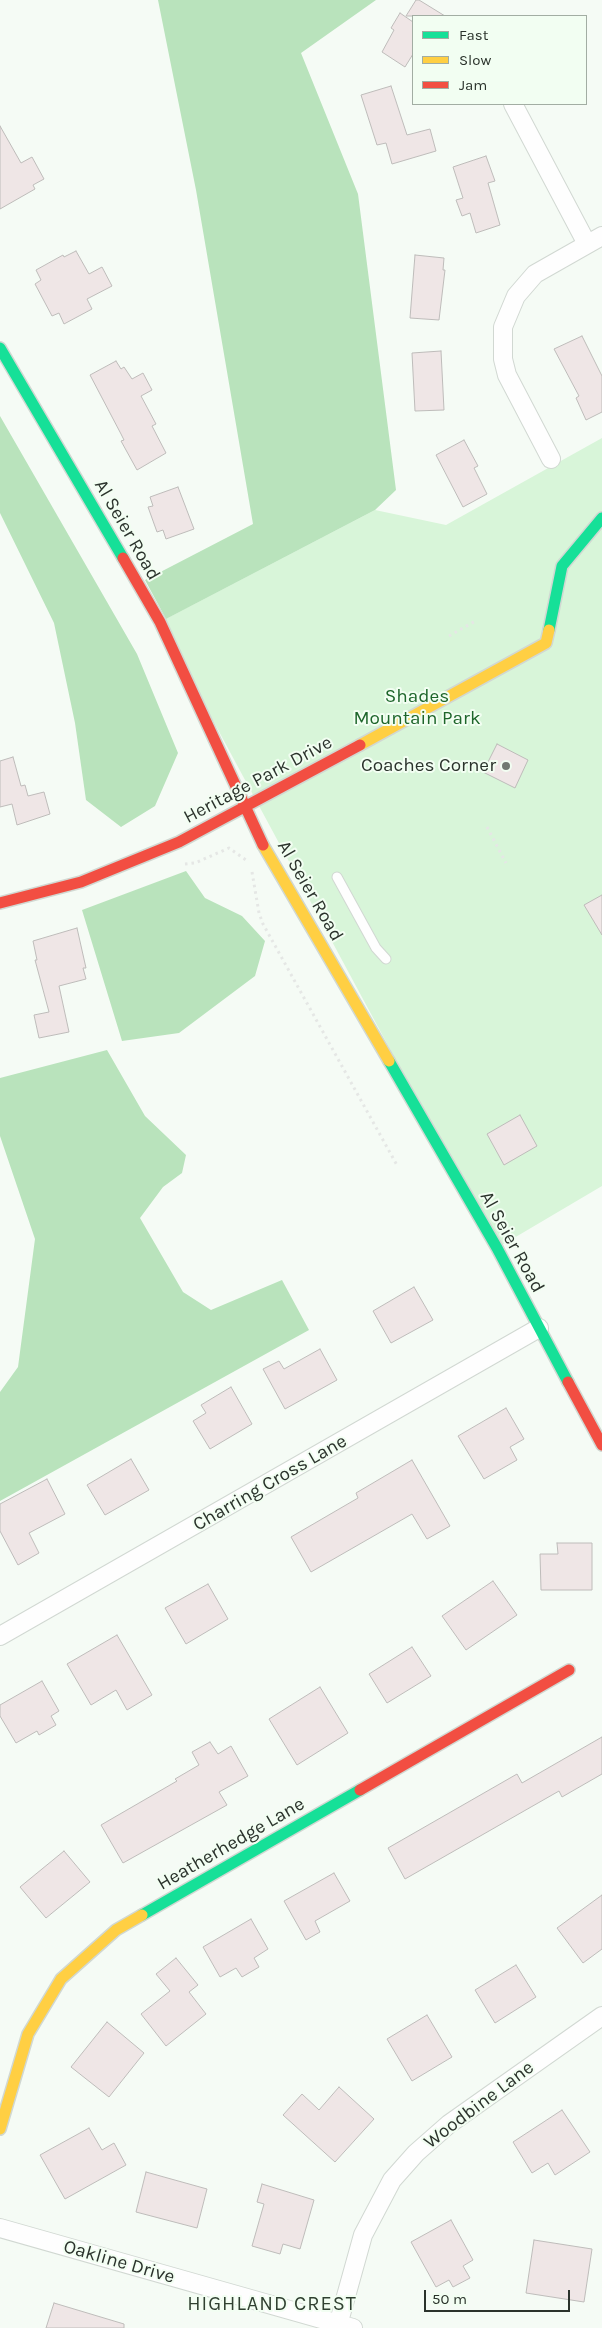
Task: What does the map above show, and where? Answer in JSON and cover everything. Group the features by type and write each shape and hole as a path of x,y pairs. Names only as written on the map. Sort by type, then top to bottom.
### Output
{"street":[{"path":"514,105 595,240 546,267 525,284 516,296 503,327 503,359 508,375 551,459"},
{"name":"Al Seier Road","path":"0,348 160,622 244,809 497,1248 602,1445"},
{"name":"Heritage Park Drive","path":"0,904 81,882 179,842 244,809 546,643 562,566 602,518"},
{"name":"Charring Cross Lane","path":"0,1636 539,1328"},
{"name":"Heatherhedge Lane","path":"0,2129 28,2034 61,1979 116,1930 568,1670"},
{"name":"Woodbine Lane","path":"345,2326 363,2235 392,2180 416,2153 449,2124 602,2016"},
{"name":"Oakline Drive","path":"0,2228 345,2326"}],"lane":[{"path":"337,877 376,948 386,959"}],"path":[{"path":"449,636 477,620"},
{"path":"487,827 506,863"},
{"path":"184,865 195,863 229,848 248,862"},
{"path":"251,869 254,876 258,913 263,924 398,1168"}],"green space":[{"path":"158,0 376,0 301,53 358,194 396,490 375,510 166,619 145,580 253,524 196,190"},
{"path":"0,416 137,654 178,753 155,806 121,827 86,800 75,723 54,623 0,513"},
{"name":"Shades Mountain Park","path":"602,438 602,1186 497,1248 160,622 375,510 446,525"},
{"path":"186,871 205,898 242,916 265,941 255,976 179,1033 122,1041 82,910"},
{"path":"107,1050 145,1116 186,1155 182,1173 163,1187 140,1218 183,1292 211,1310 282,1280 309,1330 0,1501 0,1392 18,1367 35,1239 0,1136 0,1078"}],"building":[{"path":"416,0 443,15 412,15 406,16"},
{"path":"400,13 412,21 412,56 405,67 382,52 394,30 391,28"},
{"path":"391,86 407,135 430,129 436,151 392,164 386,143 377,145 361,95"},
{"path":"0,126 21,163 32,157 44,179 33,185 35,189 0,209"},
{"path":"486,156 495,181 488,183 500,225 476,233 470,213 462,216 456,200 463,198 453,167"},
{"path":"76,251 89,274 102,267 112,286 87,299 92,309 64,324 59,313 52,316 35,284 41,280 36,270 63,255 64,257"},
{"path":"415,255 444,258 443,270 445,270 439,320 410,318"},
{"path":"582,336 602,376 602,412 586,420 576,398 579,396 554,349"},
{"path":"441,351 444,410 415,411 412,353"},
{"path":"116,361 121,369 124,367 132,379 143,373 152,390 141,396 156,424 152,426 166,453 137,470 121,441 124,440 90,375"},
{"path":"464,440 478,466 474,468 487,494 463,507 436,455"},
{"path":"178,487 194,529 166,539 163,530 157,532 148,507 153,506 150,497"},
{"name":"Coaches Corner","path":"497,744 528,760 515,788 483,772"},
{"path":"13,757 21,786 25,785 28,796 44,792 50,814 17,825 12,804 0,807 0,761"},
{"path":"602,895 602,935 584,905"},
{"path":"77,928 86,968 83,968 86,979 59,986 69,1032 39,1038 34,1015 49,1012 35,960 37,960 33,941"},
{"path":"520,1115 537,1146 504,1165 487,1134"},
{"path":"414,1287 433,1320 391,1343 373,1311"},
{"path":"320,1349 337,1380 285,1409 263,1369 279,1361 284,1369"},
{"path":"231,1387 252,1424 210,1449 193,1421 206,1413 201,1405"},
{"path":"506,1408 524,1439 510,1447 517,1460 484,1479 458,1436"},
{"path":"131,1459 149,1490 105,1515 87,1485"},
{"path":"412,1460 450,1526 427,1539 412,1514 311,1572 291,1537 358,1498 356,1493"},
{"path":"47,1479 65,1514 29,1533 39,1553 18,1565 0,1531 0,1504"},
{"path":"557,1543 592,1543 592,1590 541,1590 540,1554 558,1554"},
{"path":"493,1581 517,1615 466,1650 442,1616"},
{"path":"208,1584 228,1619 186,1644 165,1608"},
{"path":"117,1635 152,1695 127,1710 116,1690 91,1705 67,1664"},
{"path":"412,1647 431,1676 387,1703 369,1674"},
{"path":"42,1681 59,1711 51,1716 56,1725 39,1735 37,1731 16,1743 0,1716 0,1705"},
{"path":"320,1687 348,1733 297,1765 269,1719"},
{"path":"602,1737 602,1774 562,1797 559,1791 405,1879 388,1848 517,1774 522,1783"},
{"path":"210,1742 218,1754 231,1746 248,1776 219,1792 227,1805 123,1863 101,1825 177,1781 175,1779 199,1765 192,1752"},
{"path":"64,1851 90,1882 46,1918 20,1887"},
{"path":"334,1873 350,1901 315,1921 320,1932 306,1940 284,1901"},
{"path":"602,1895 602,1949 583,1963 557,1928"},
{"path":"251,1919 268,1949 254,1958 259,1967 242,1977 236,1968 220,1977 203,1947"},
{"path":"176,1958 198,1985 189,1992 206,2014 166,2046 141,2014 170,1991 156,1974"},
{"path":"516,1965 536,1997 495,2023 475,1990"},
{"path":"427,2015 452,2057 412,2081 387,2039"},
{"path":"107,2022 144,2053 109,2097 71,2067"},
{"path":"339,2087 374,2119 335,2162 283,2115 302,2094 319,2110"},
{"path":"562,2110 590,2152 555,2175 548,2163 532,2173 513,2142"},
{"path":"89,2128 102,2150 114,2143 126,2165 65,2199 40,2155"},
{"path":"146,2172 207,2189 197,2228 136,2212"},
{"path":"262,2184 314,2200 300,2249 283,2244 280,2254 252,2246 264,2204 257,2202"},
{"path":"451,2220 473,2260 463,2266 470,2278 453,2287 449,2280 436,2287 411,2242"},
{"path":"534,2240 592,2249 584,2302 526,2293"},
{"path":"54,2303 124,2324 124,2328 46,2328"}],"traffic: fast":[{"path":"0,348 123,558"},
{"path":"549,630 562,566 602,518"},
{"path":"389,1061 497,1248 568,1382"},
{"path":"142,1915 360,1790"}],"traffic: slow":[{"path":"360,745 546,643 549,630"},
{"path":"263,845 389,1061"},
{"path":"0,2129 28,2034 61,1979 116,1930 142,1915"}],"traffic: jam":[{"path":"123,558 160,622 263,845"},
{"path":"0,903 81,882 179,842 360,745"},
{"path":"568,1382 602,1445"},
{"path":"360,1790 569,1670"}],"place":[{"name":"Coaches Corner","path":"506,766"}],"district":[{"name":"HIGHLAND CREST","path":"272,2304"}]}
